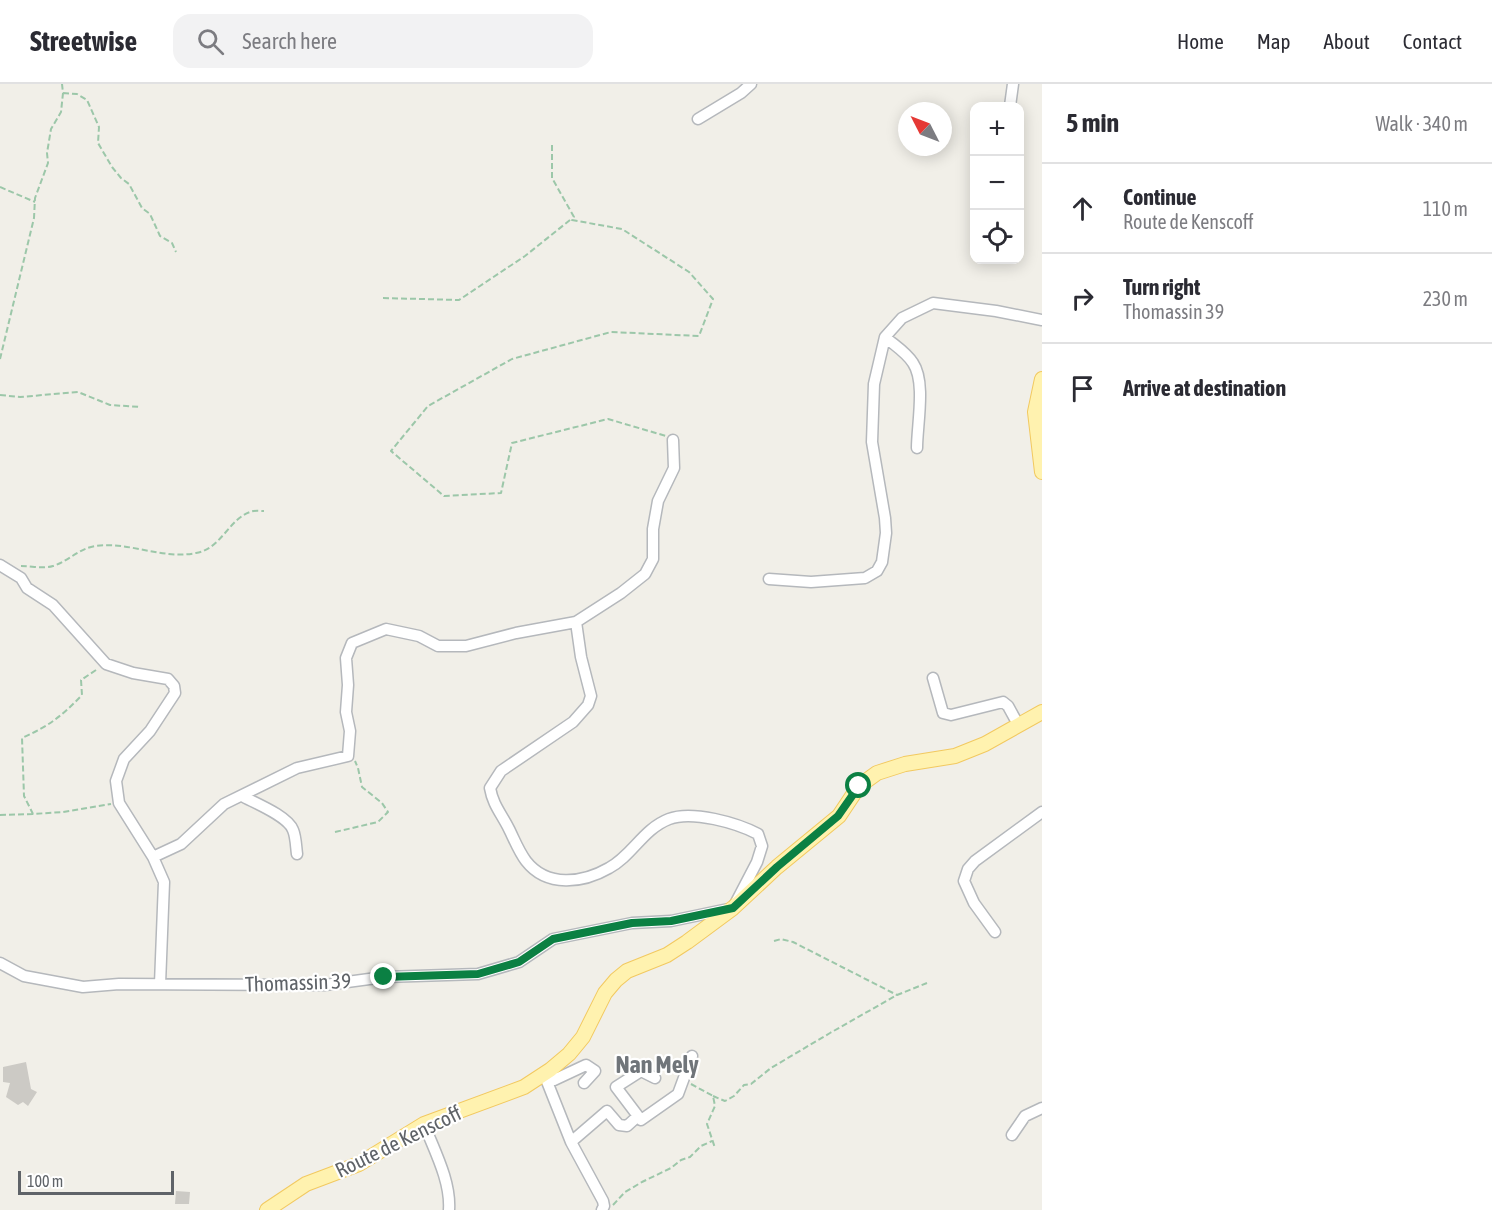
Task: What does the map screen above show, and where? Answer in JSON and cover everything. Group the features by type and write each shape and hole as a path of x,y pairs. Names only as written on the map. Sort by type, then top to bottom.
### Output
{"main road":[{"path":"1042,379 1035,412 1042,472"},
{"name":"Route de Kenscoff","path":"267,1210 306,1184 359,1164 424,1124 524,1087 547,1072 569,1054 583,1037 605,993 627,971 667,955 733,908 777,867 838,816 859,786 877,773 905,764 955,756 985,744 1042,712"}],"street":[{"path":"698,118 741,93 751,84"},
{"path":"1011,102 1013,84"},
{"path":"770,579 811,582 865,578 877,571 882,562 886,533 872,442 874,384 885,337 902,318 933,303 996,311 1042,320"},
{"path":"885,337 915,364 920,387 917,448"},
{"path":"153,857 181,844 224,804 297,768 348,756 350,731 346,712 348,685 346,658 352,643 386,629 419,636 438,646 466,646 516,633 576,622 621,593 645,574 653,559 653,528 658,501 674,468 673,440"},
{"path":"2,566 21,578 27,588 53,604 106,664 133,673 168,679 174,686 175,693 150,731 124,759 116,781 119,803 153,857 164,882 160,984"},
{"path":"576,622 581,657 591,696 588,705 573,722 501,771 490,788 493,802 526,861 544,876 564,881 586,878 611,867 651,828 670,818 686,816 729,822 746,827 758,834 762,846 757,862 733,908"},
{"path":"933,678 943,713 951,715 1004,702 1019,726"},
{"path":"242,796 289,824 294,830 297,854"},
{"path":"996,932 974,903 964,881 968,869 975,861 1042,812"},
{"name":"Thomassin 39","path":"0,963 24,976 82,987 119,984 325,985 384,977 478,974 519,962 553,939 632,923 671,921 733,908"},
{"path":"655,1078 640,1071 616,1087 641,1120 678,1094 692,1056"},
{"path":"547,1072 554,1080 586,1065 595,1071 584,1083"},
{"path":"547,1072 571,1142 603,1208"},
{"path":"1012,1135 1026,1116 1042,1108"},
{"path":"571,1142 607,1111 619,1125 627,1126 638,1116"},
{"path":"424,1124 441,1167 449,1210"}],"path":[{"path":"0,358 34,218 35,202 48,163 47,153 51,129 61,112 62,84"},
{"path":"63,93 77,94 87,100 99,127 99,143 112,167 129,184 142,208 147,210 160,236 172,243 176,252"},
{"path":"552,145 552,178 574,217 572,220 622,229 689,272 713,299 699,336 612,332 512,359 428,406 392,452 444,496 501,493 512,443 597,422 608,420 663,434 673,440"},
{"path":"0,187 35,202"},
{"path":"383,298 459,300 525,256 574,217"},
{"path":"0,395 20,397 78,392 110,405 141,407"},
{"path":"2,566 51,567 78,551 96,546 134,548 180,555 198,553 211,548 250,512 264,511"},
{"path":"33,814 24,796 22,738 46,727 65,713 82,695 81,680 106,664"},
{"path":"335,832 378,822 387,812 382,802 362,787 356,762 348,756"},
{"path":"0,815 63,812 119,803"},
{"path":"774,941 781,939 793,942 897,995"},
{"path":"682,1082 696,1086 725,1101 734,1096 744,1085 752,1084 771,1068 830,1033 897,995 927,983"},
{"path":"713,1096 714,1106 707,1124 715,1148"},
{"path":"603,1208 615,1205 625,1192 690,1157 701,1146 712,1141"}],"building":[{"path":"26,1062 31,1089 37,1092 28,1106 23,1102 18,1105 6,1097 10,1083 3,1082 3,1067"},
{"path":"176,1191 190,1192 189,1204 175,1204"}],"district":[{"name":"Nan Mely","path":"657,1064"}],"route":[{"path":"384,977 478,974 519,962 553,939 632,923 671,921 733,908 777,867 838,816 859,786"}]}
